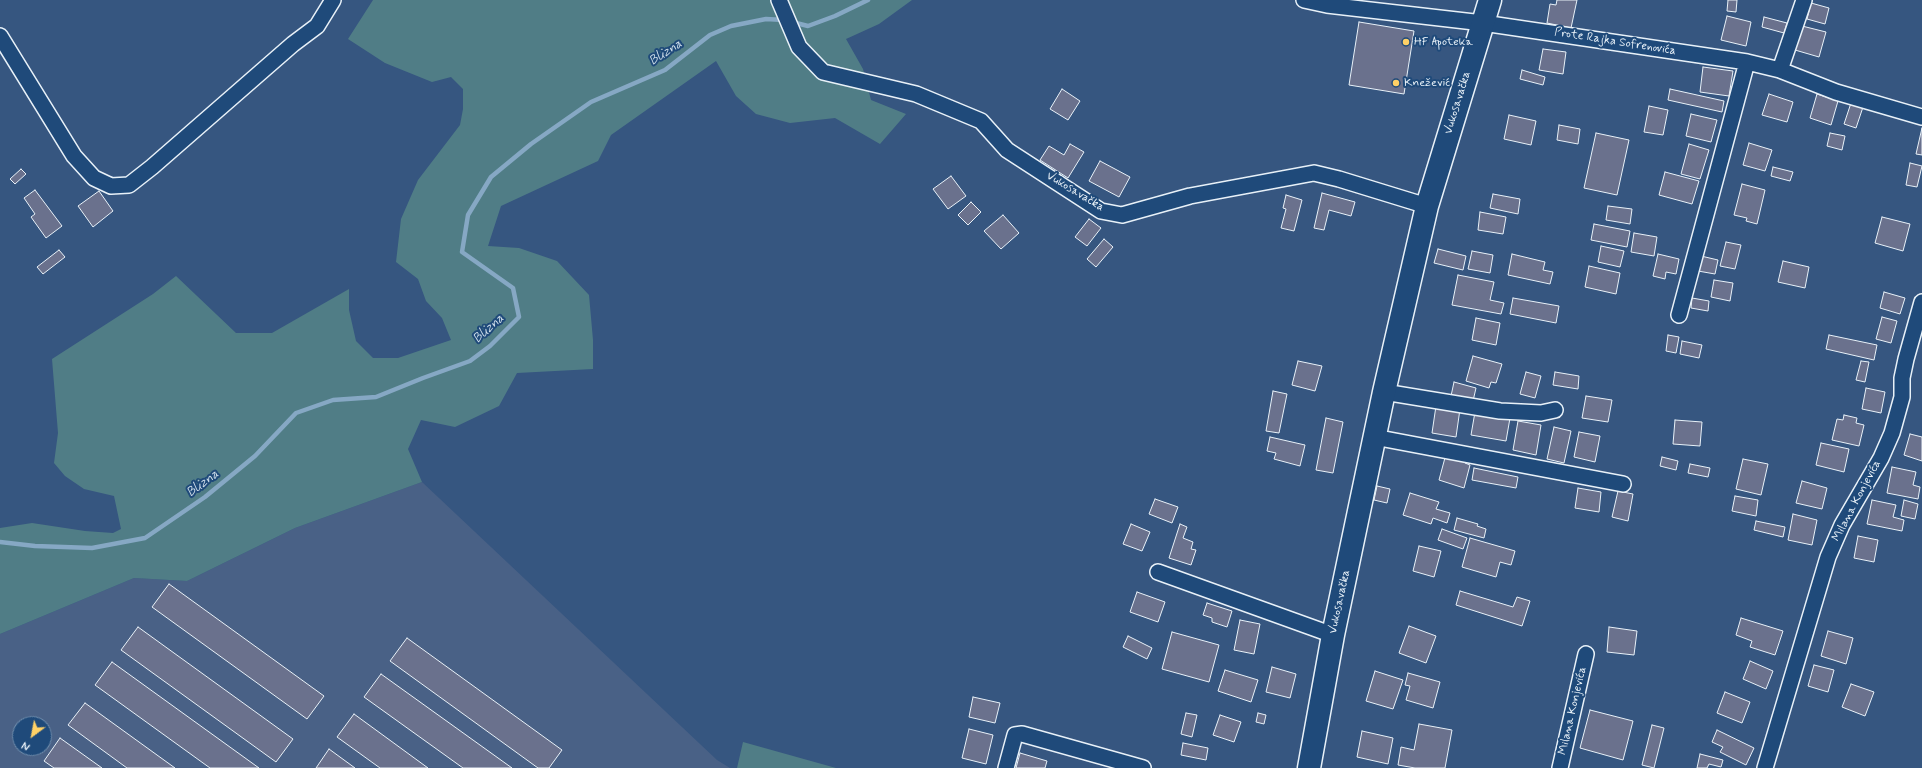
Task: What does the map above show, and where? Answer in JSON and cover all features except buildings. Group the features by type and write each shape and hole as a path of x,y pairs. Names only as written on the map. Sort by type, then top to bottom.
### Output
{"main road":[{"name":"Vukosavačka","path":"1309,768 1333,635 1374,437 1427,206 1490,0"}],"street":[{"path":"0,36 74,156 94,178 111,186 129,185 152,167 293,44 317,26 333,0"},
{"name":"Prote Rajka Sofrenovića","path":"1304,0 1327,5 1483,22 1747,62 1780,70 1836,92 1922,117"},
{"path":"1780,70 1804,0"},
{"name":"Vukosavačka","path":"780,1 799,47 823,72 916,94 981,121 1008,150 1101,211 1122,215 1190,196 1314,173 1339,179 1427,206"},
{"path":"1679,315 1747,62"},
{"name":"Milana Konjevića","path":"1765,768 1828,557 1842,525 1881,458 1892,434 1902,397 1902,378 1906,359 1922,302"},
{"path":"1384,392 1500,411 1541,413 1555,410"},
{"path":"1374,437 1623,484"},
{"path":"1158,572 1333,635"},
{"name":"Milana Konjevića","path":"1560,768 1586,654"},
{"path":"1006,768 1015,735 1022,734 1143,768"}],"shaded area":[{"path":"422,482 717,760 730,768 0,768 0,634 134,578 187,581 295,528"}],"green space":[{"path":"373,0 912,0 879,24 846,39 863,69 871,100 906,114 880,144 835,118 790,123 756,114 736,96 716,61 611,135 598,161 501,206 488,246 519,248 557,261 589,295 593,340 593,369 517,373 499,406 455,427 421,420 408,449 422,482 295,528 187,581 134,578 0,634 0,528 32,523 85,531 113,533 121,529 114,496 84,489 65,476 54,463 58,433 52,359 153,294 176,276 236,333 272,333 349,289 349,310 356,341 373,358 398,358 451,340 442,318 426,301 418,279 396,262 401,219 418,180 460,125 463,109 463,89 451,77 432,82 385,63 348,39"},
{"path":"743,742 836,768 737,768"}],"waterway":[{"name":"Blizna","path":"792,22 808,26 835,16 868,0"},
{"name":"Blizna","path":"0,542 35,546 92,548 145,538 205,497 255,456 296,413 333,400 376,397 470,361 490,346 519,317 513,288 462,252 468,215 491,177 531,144 591,102 665,70 710,35 731,26 766,19 784,20"}],"place":[{"name":"HF Apoteka","path":"1406,42"},
{"name":"Knežević","path":"1396,83"}]}
